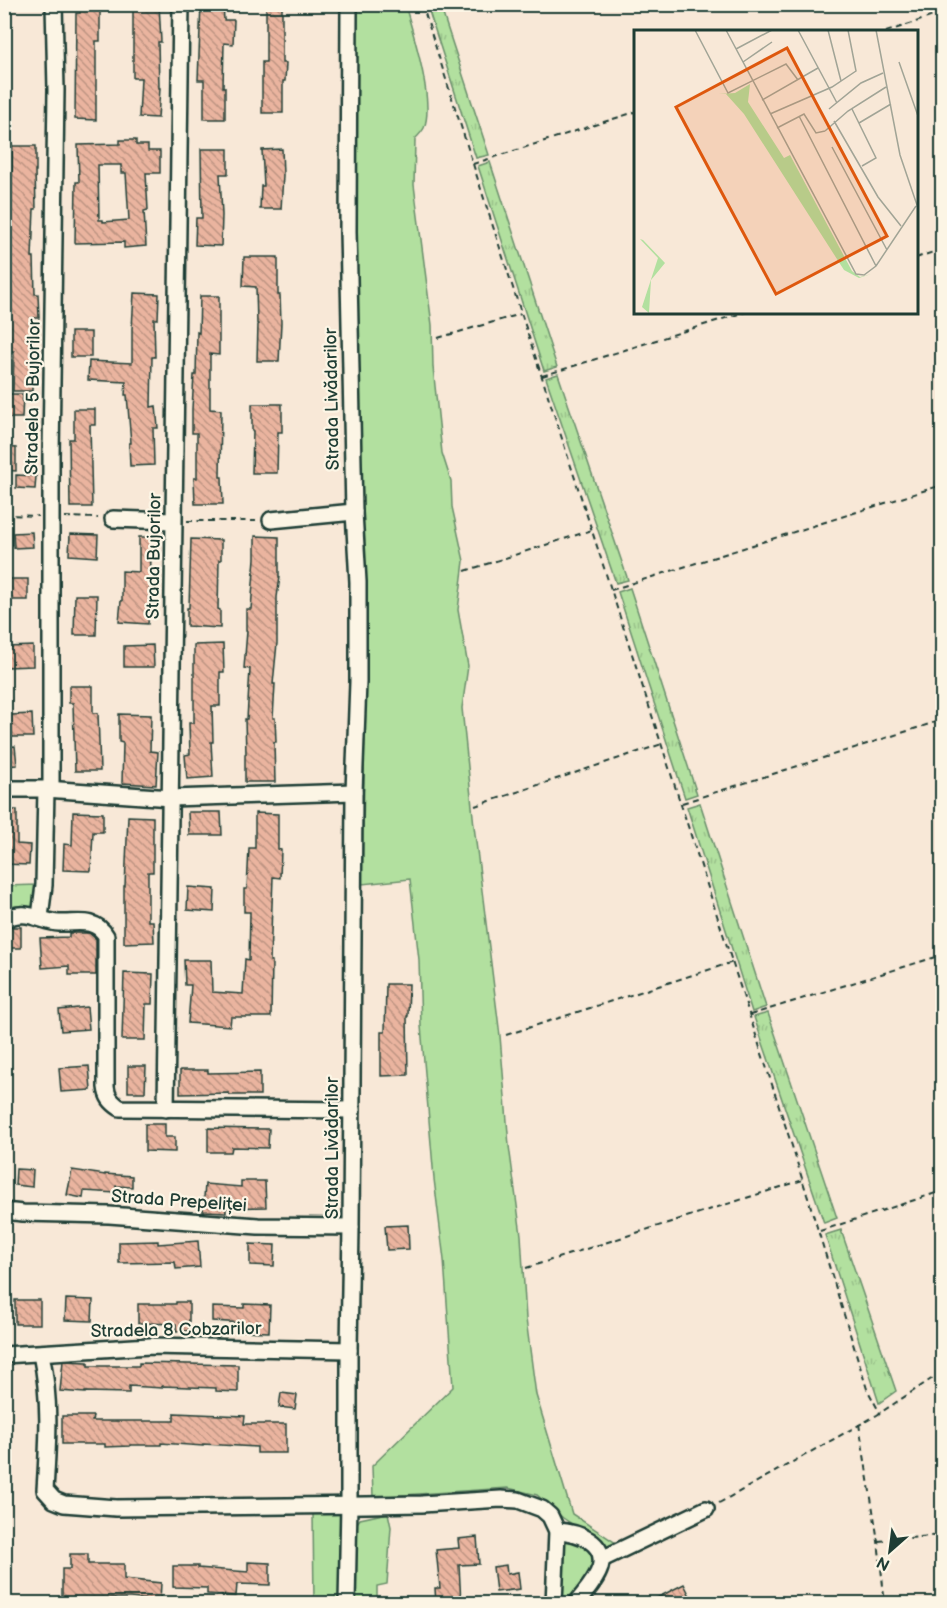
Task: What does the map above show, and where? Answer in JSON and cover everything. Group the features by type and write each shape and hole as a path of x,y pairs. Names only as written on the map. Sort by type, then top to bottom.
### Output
{"street":[{"name":"Stradela 5 Bujorilor","path":"40,917 49,789 56,90 54,4"},
{"name":"Strada Bujorilor","path":"166,1109 181,4"},
{"name":"Strada Livădarilor","path":"347,1604 354,792 358,671 358,582 354,512 348,231 349,4"},
{"path":"271,520 354,512"},
{"path":"113,519 173,521"},
{"path":"4,789 49,789 171,798 354,792"},
{"path":"4,920 24,914 57,923 82,922 102,928 106,936 107,1094 120,1108 352,1110"},
{"name":"Strada Prepeliței","path":"4,1210 258,1226 351,1227"},
{"name":"Stradela 8 Cobzarilor","path":"4,1355 150,1346 349,1350"},
{"path":"41,1353 46,1379 49,1419 45,1490 54,1500 64,1504 116,1508 422,1504 518,1500 542,1509 550,1516 557,1531 554,1604"},
{"path":"602,1559 706,1509"},
{"path":"557,1531 582,1536 592,1542 598,1548 602,1559 595,1578 576,1604"}],"path":[{"path":"422,4 733,962 867,1389 880,1413"},
{"path":"892,30 942,13"},
{"path":"473,164 634,112"},
{"path":"917,257 942,249"},
{"path":"438,338 521,314"},
{"path":"542,377 739,314"},
{"path":"611,590 942,485"},
{"path":"173,521 271,520"},
{"path":"465,570 592,530"},
{"path":"681,804 942,720"},
{"path":"475,806 662,744"},
{"path":"750,1016 942,955"},
{"path":"506,1035 733,962"},
{"path":"526,1268 803,1180"},
{"path":"819,1231 942,1191"},
{"path":"706,1509 880,1413 942,1372"},
{"path":"859,1424 878,1541 885,1604"},
{"path":"878,1541 942,1535"}],"green space":[{"path":"356,5 405,5 425,85 427,116 424,128 415,139 414,185 432,325 433,367 442,453 451,481 452,507 464,561 458,610 468,666 462,708 500,1036 509,1146 521,1235 526,1319 536,1395 572,1514 616,1543 606,1547 563,1518 537,1495 508,1488 373,1497 372,1466 453,1387 444,1260 434,1179 421,1026 419,960 410,879 362,884 366,674 356,285"},
{"path":"427,5 440,5 489,155 476,158"},
{"path":"490,162 557,367 544,371 478,166"},
{"path":"558,374 628,580 616,583 546,378"},
{"path":"630,588 697,794 685,798 618,592"},
{"path":"700,803 766,1007 752,1012 687,807"},
{"path":"38,885 37,903 32,909 5,912 4,886"},
{"path":"768,1013 837,1218 824,1223 754,1017"},
{"path":"841,1230 896,1391 879,1403 825,1235"},
{"path":"342,1510 340,1603 314,1603 313,1513"},
{"path":"388,1513 391,1527 387,1584 377,1586 377,1603 351,1604 354,1528 360,1519"},
{"path":"564,1538 587,1549 594,1562 590,1575 568,1603 559,1604"}],"building":[{"path":"79,4 100,4 100,41 96,41 96,120 75,119 76,13 80,13"},
{"path":"133,4 159,4 161,42 158,42 160,88 158,118 139,117 141,78 133,78"},
{"path":"201,4 223,4 224,20 234,20 233,44 224,43 225,119 204,119 204,80 198,80"},
{"path":"266,4 282,4 282,63 286,63 285,81 283,81 283,113 262,113 262,62 266,62"},
{"path":"120,140 136,140 136,145 148,145 148,151 160,151 160,173 146,173 148,210 144,211 146,246 124,248 124,242 75,243 76,182 79,182 78,145 120,144","holes":["98,165 121,165 121,173 126,173 129,220 103,222 99,220"]},
{"path":"12,146 36,146 36,209 34,209 32,257 34,257 35,294 38,294 39,318 32,318 32,391 13,391 14,351 9,351 4,257 11,257"},
{"path":"201,149 228,149 228,174 220,174 221,246 195,245 196,218 202,218"},
{"path":"282,149 281,209 260,209 261,186 264,186 262,150"},
{"path":"244,257 278,257 281,323 279,361 257,361 256,287 243,286"},
{"path":"134,293 159,294 158,319 154,319 155,357 152,357 151,407 156,406 158,428 153,428 154,465 130,466 129,443 131,443 127,395 125,395 126,382 88,380 89,361 132,363"},
{"path":"200,296 219,296 219,355 210,354 210,409 221,410 220,477 222,477 223,504 195,504 197,433 192,433 192,409"},
{"path":"71,332 91,332 91,357 71,357"},
{"path":"4,394 23,394 22,418 4,418"},
{"path":"252,404 282,404 282,432 278,432 277,473 252,473"},
{"path":"74,409 95,409 95,425 90,425 92,507 70,507 69,439 74,439"},
{"path":"4,447 16,448 16,471 4,470"},
{"path":"16,475 36,476 35,489 16,488"},
{"path":"32,532 33,547 14,548 13,533"},
{"path":"70,534 98,535 97,557 69,555"},
{"path":"255,536 279,537 280,577 273,684 275,684 273,718 275,718 276,742 274,742 275,782 245,782 245,719 247,719 250,669 244,668 246,609 251,609"},
{"path":"139,537 159,537 159,554 151,554 148,624 119,622 122,571 139,572"},
{"path":"191,539 221,540 218,609 220,610 220,628 187,626"},
{"path":"4,579 28,579 28,600 4,600"},
{"path":"75,595 97,595 96,635 74,635"},
{"path":"223,644 224,672 220,672 220,706 212,706 213,777 187,779 185,755 190,754 189,723 194,723 194,645"},
{"path":"153,645 154,667 124,667 124,646"},
{"path":"33,646 33,666 7,667 7,647"},
{"path":"69,686 93,686 93,713 98,713 100,771 75,771 73,703 69,703"},
{"path":"32,714 33,737 12,737 11,715"},
{"path":"119,714 151,715 150,751 158,752 156,785 122,783 123,743 119,742"},
{"path":"15,746 17,765 4,766 4,747"},
{"path":"4,810 17,810 17,844 30,845 29,865 4,864"},
{"path":"73,812 103,813 103,832 93,832 91,871 63,870 64,844 72,845"},
{"path":"188,812 221,812 222,835 189,835"},
{"path":"255,813 278,814 278,849 281,850 280,878 273,877 271,1017 231,1017 230,1026 188,1023 191,985 185,985 184,960 211,960 212,992 243,994 245,959 249,960 250,912 244,912 244,889 247,889 249,848 255,848"},
{"path":"128,816 153,817 153,872 148,872 148,921 153,921 154,942 124,943"},
{"path":"188,887 215,889 214,912 187,910"},
{"path":"21,927 21,948 8,948 8,929"},
{"path":"69,933 89,933 96,939 96,975 69,975 69,966 42,968 40,938 69,937"},
{"path":"124,973 153,974 152,1004 146,1004 145,1040 122,1040"},
{"path":"386,984 409,984 408,1075 381,1076 381,1032 385,1032"},
{"path":"87,1007 89,1029 61,1031 59,1010"},
{"path":"89,1066 91,1090 61,1092 59,1068"},
{"path":"128,1066 146,1066 145,1092 128,1092"},
{"path":"180,1070 208,1070 208,1073 260,1072 260,1095 180,1094"},
{"path":"145,1124 165,1124 165,1137 175,1137 175,1152 145,1151"},
{"path":"208,1128 269,1129 268,1148 232,1147 231,1152 208,1152"},
{"path":"16,1169 33,1170 32,1187 15,1185"},
{"path":"72,1170 132,1176 132,1187 116,1186 116,1193 84,1191 83,1198 67,1195"},
{"path":"241,1181 265,1181 266,1207 226,1208 226,1212 203,1211 205,1184 241,1187"},
{"path":"408,1225 409,1249 387,1250 385,1226"},
{"path":"158,1241 158,1244 198,1241 200,1267 176,1269 175,1262 119,1263 119,1242"},
{"path":"250,1244 275,1245 274,1266 250,1265"},
{"path":"66,1299 93,1300 92,1321 65,1320"},
{"path":"15,1300 40,1300 40,1324 15,1324"},
{"path":"176,1302 189,1302 189,1331 176,1331 176,1324 138,1323 138,1304 176,1304"},
{"path":"244,1304 270,1305 269,1332 243,1331 243,1323 212,1321 212,1307 244,1308"},
{"path":"63,1361 88,1362 88,1366 139,1366 139,1363 238,1365 238,1392 216,1391 216,1388 162,1386 162,1388 129,1386 129,1393 60,1391"},
{"path":"281,1393 297,1395 295,1409 279,1407"},
{"path":"174,1413 245,1416 244,1424 286,1424 286,1453 257,1453 257,1447 203,1444 203,1446 161,1443 161,1445 105,1447 105,1444 62,1444 62,1416 93,1416 92,1421 174,1421"},
{"path":"477,1537 479,1564 459,1565 461,1604 436,1604 435,1588 440,1588 436,1550 459,1548 458,1539"},
{"path":"70,1554 88,1554 88,1564 124,1564 124,1579 161,1583 160,1601 89,1598 89,1603 62,1603 62,1569 70,1569"},
{"path":"248,1562 270,1563 270,1585 237,1584 236,1596 207,1594 207,1588 173,1587 173,1566 198,1566 198,1568 248,1572"},
{"path":"506,1565 507,1574 518,1572 520,1589 496,1592 493,1567"},
{"path":"684,1584 694,1604 645,1604"}]}
